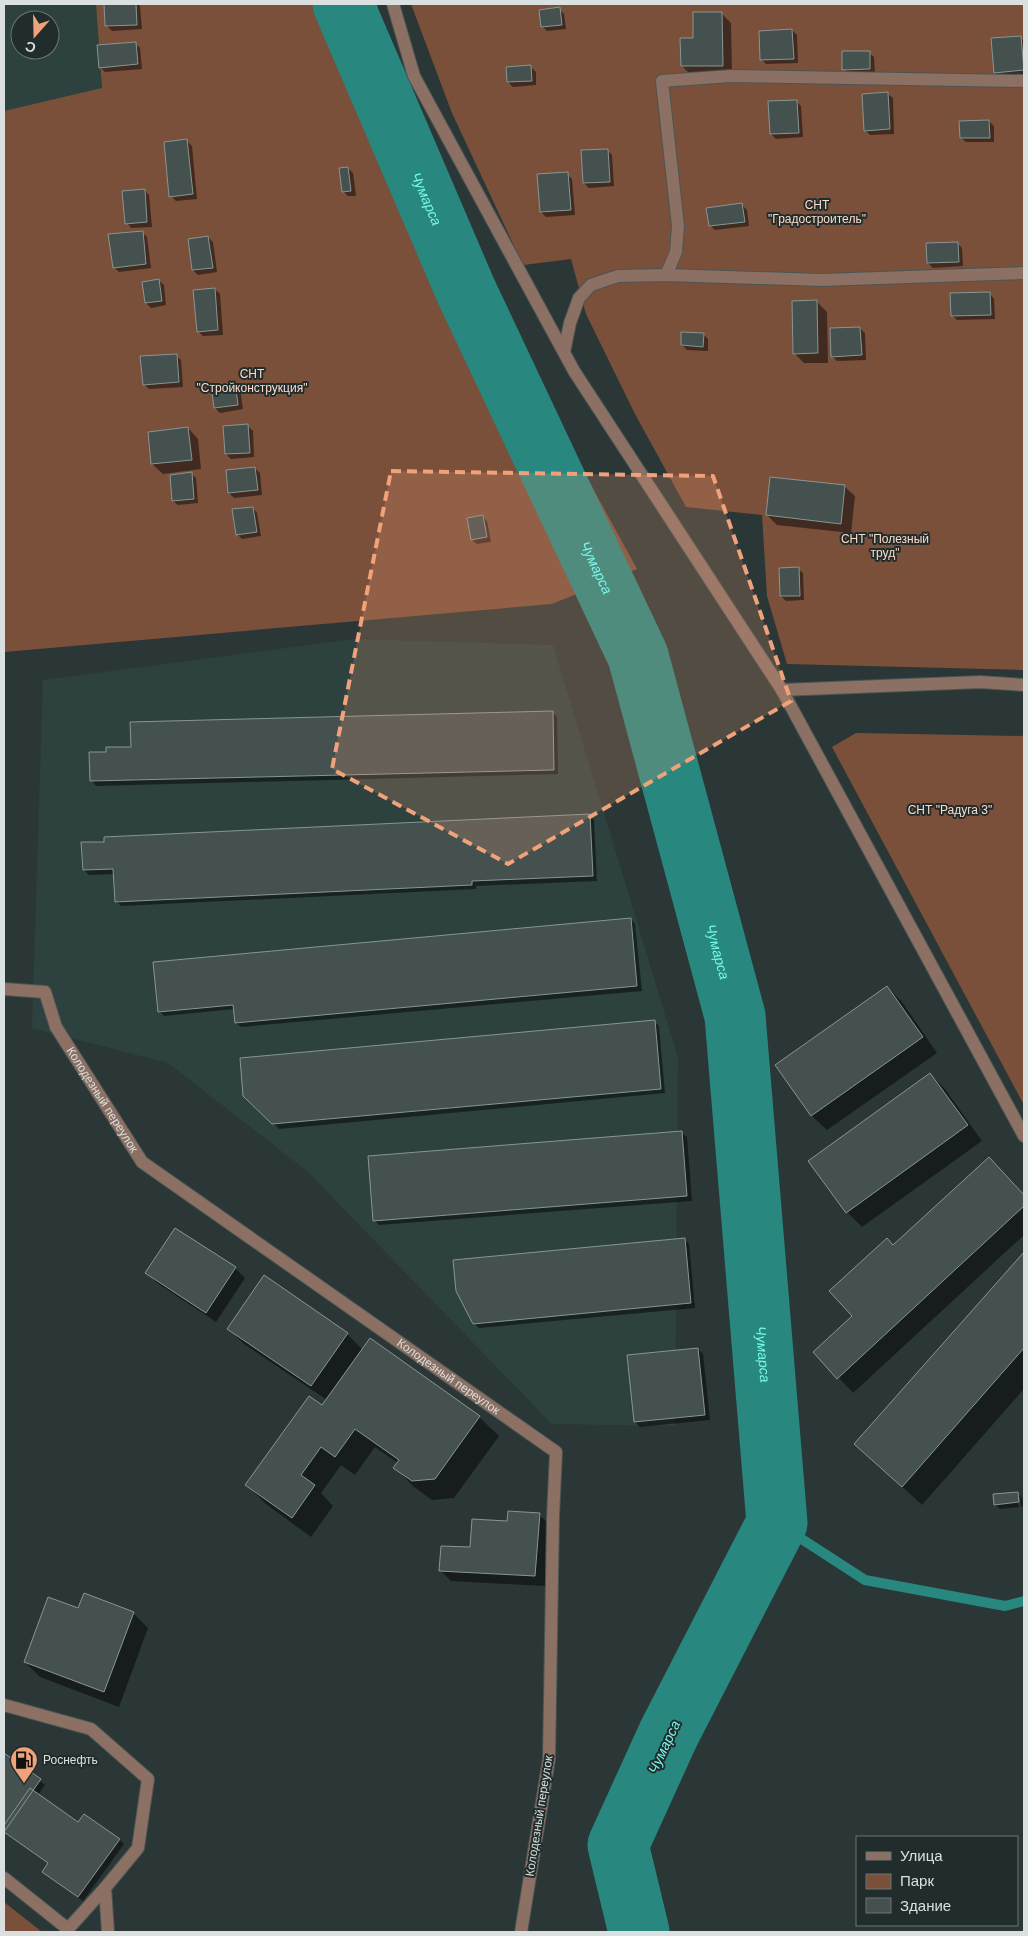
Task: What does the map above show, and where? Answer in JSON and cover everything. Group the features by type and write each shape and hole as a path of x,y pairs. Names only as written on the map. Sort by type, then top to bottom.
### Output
{"street":[{"path":"393,4 414,76 574,371 782,690 1024,1136"},
{"path":"666,274 676,252 678,226 662,81 731,76 1024,81"},
{"path":"564,352 570,323 579,298 591,285 618,276 666,274 821,280 1024,273"},
{"path":"782,690 980,682 1024,685"},
{"name":"Колодезный переулок","path":"4,989 45,992 56,1028 142,1162 556,1452 549,1758 521,1932"},
{"path":"4,1705 92,1729 148,1779 138,1848 68,1929 4,1878"},
{"path":"105,1888 108,1932"}],"highlighted area":[{"path":"391,471 713,476 791,701 508,864 332,769"}],"shaded area":[{"path":"4,4 96,4 102,89 4,111"},
{"path":"354,639 553,645 678,1057 675,1426 552,1424 307,1171 168,1063 32,1028 43,680"}],"green space":[{"name":"СНТ \"Стройконструкция\"","path":"96,4 377,4 391,79 461,247 637,569 552,604 4,652 4,111 102,88"},
{"name":"СНТ \"Градостроитель\"","path":"411,4 1024,4 1024,670 787,664 767,596 762,515 686,507 635,414 586,314 571,259 523,265 452,113"},
{"name":"СНТ \"Радуга 3\"","path":"856,733 1024,736 1024,1105 832,747"},
{"path":"4,1902 42,1932 4,1932"}],"building":[{"path":"104,4 136,4 137,25 105,26"},
{"path":"560,7 562,25 541,27 539,10"},
{"path":"693,12 722,12 723,66 681,66 680,38 693,38"},
{"path":"792,29 794,59 760,60 759,31"},
{"path":"1021,36 1024,70 994,73 991,38"},
{"path":"136,42 138,64 99,68 97,45"},
{"path":"842,51 870,51 870,69 842,70"},
{"path":"531,65 532,81 507,82 506,67"},
{"path":"888,92 890,129 864,131 862,94"},
{"path":"797,100 799,133 770,134 768,101"},
{"path":"989,120 990,138 960,138 959,121"},
{"path":"187,139 193,194 169,197 164,142"},
{"path":"608,149 610,182 583,183 581,150"},
{"path":"348,167 351,191 342,192 339,168"},
{"path":"568,172 571,210 540,212 537,174"},
{"path":"145,189 147,222 125,224 122,191"},
{"path":"742,203 745,222 709,226 706,208"},
{"path":"143,231 146,264 113,268 108,234"},
{"path":"208,236 213,268 192,270 188,239"},
{"path":"958,242 959,262 927,263 926,243"},
{"path":"159,279 162,301 145,303 142,282"},
{"path":"215,288 218,330 197,332 193,290"},
{"path":"990,292 991,315 951,316 950,293"},
{"path":"817,300 818,353 793,354 792,301"},
{"path":"860,327 862,355 831,357 830,328"},
{"path":"681,332 704,333 703,347 681,345"},
{"path":"177,354 179,382 143,385 140,356"},
{"path":"235,382 238,405 214,408 211,386"},
{"path":"248,424 250,453 225,454 223,426"},
{"path":"188,427 192,460 151,464 148,432"},
{"path":"255,467 258,490 228,493 226,470"},
{"path":"192,472 194,499 172,501 170,475"},
{"path":"770,477 845,485 841,524 766,515"},
{"path":"253,507 257,532 236,535 232,509"},
{"path":"483,515 487,537 471,540 467,518"},
{"path":"799,567 800,596 780,596 779,568"},
{"path":"553,711 554,770 90,781 89,752 106,752 106,747 131,747 130,722"},
{"path":"590,814 593,876 472,881 472,885 115,902 113,869 83,870 81,842 104,842 104,837"},
{"path":"631,918 637,986 235,1023 233,1005 158,1012 153,962"},
{"path":"887,986 923,1037 811,1116 775,1065"},
{"path":"655,1020 661,1089 272,1124 243,1096 240,1058"},
{"path":"930,1073 968,1125 846,1213 808,1161"},
{"path":"682,1131 687,1196 373,1221 368,1156"},
{"path":"989,1157 1024,1195 1024,1206 837,1379 813,1352 852,1316 829,1291 887,1238 893,1245"},
{"path":"175,1228 236,1267 206,1313 145,1273"},
{"path":"685,1238 691,1303 473,1324 456,1291 453,1260"},
{"path":"1024,1252 1024,1348 902,1487 854,1444"},
{"path":"264,1275 348,1333 311,1386 227,1329"},
{"path":"370,1338 480,1416 435,1479 412,1481 393,1468 399,1460 355,1429 335,1457 321,1447 301,1475 315,1485 292,1518 245,1485 309,1396 322,1405"},
{"path":"698,1348 705,1415 634,1422 627,1355"},
{"path":"1018,1492 1019,1502 994,1505 993,1494"},
{"path":"508,1511 540,1513 535,1576 439,1571 441,1546 470,1547 472,1519 507,1521"},
{"path":"84,1593 134,1612 104,1692 24,1662 48,1597 78,1608"},
{"path":"4,1753 41,1779 4,1832"},
{"path":"30,1788 78,1822 84,1814 120,1839 78,1897 42,1872 48,1863 4,1832 4,1825"}],"waterway":[{"name":"Чумарса","path":"343,4 466,291 638,656 735,1016 777,1523 669,1733 618,1845 639,1932"},
{"path":"777,1523 865,1580 1005,1606 1024,1601"}],"place":[{"name":"Роснефть","path":"24,1784"}],"park label":[{"name":"СНТ \"Полезный труд\"","path":"885,546"}]}
